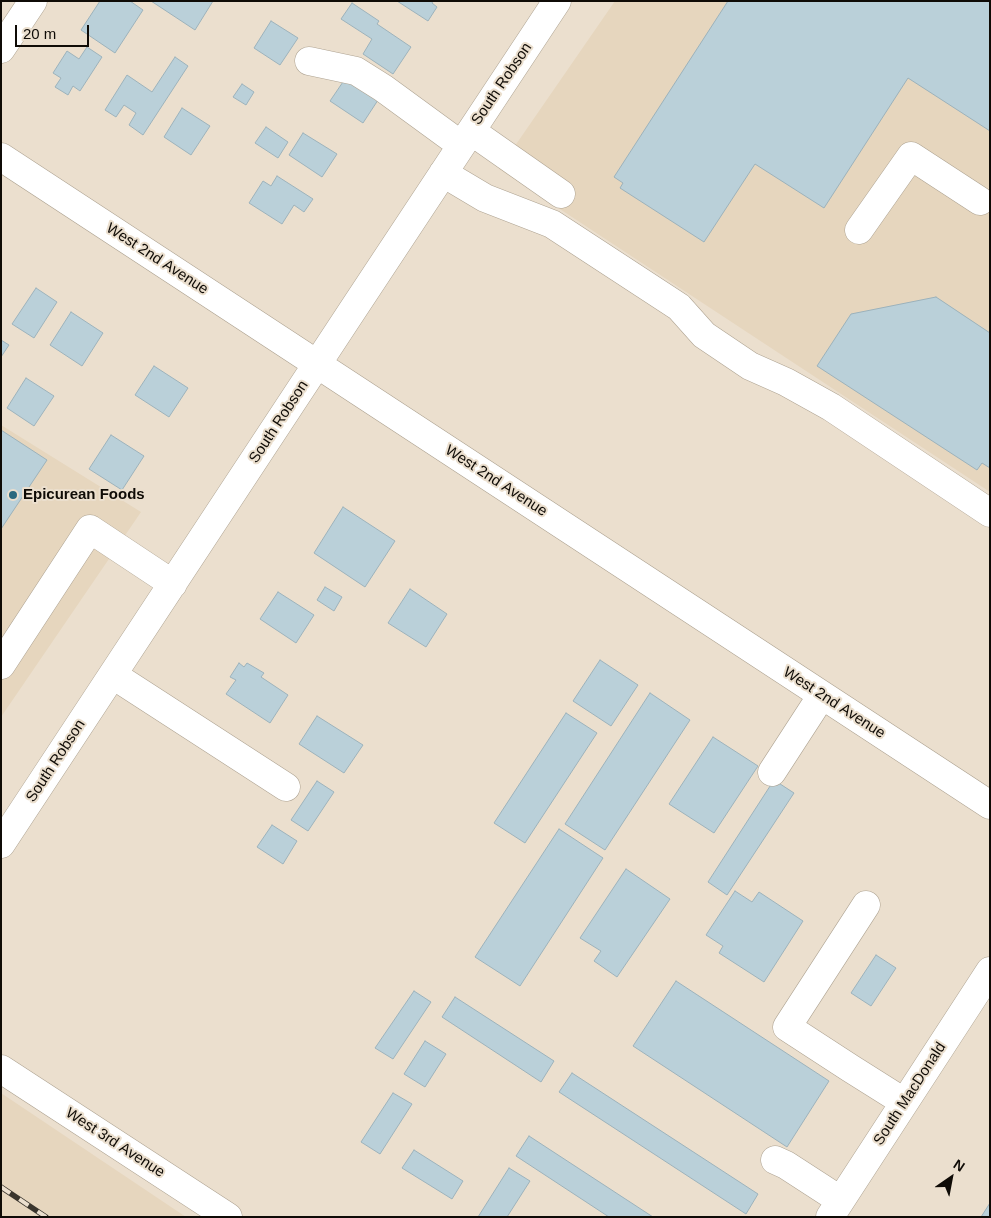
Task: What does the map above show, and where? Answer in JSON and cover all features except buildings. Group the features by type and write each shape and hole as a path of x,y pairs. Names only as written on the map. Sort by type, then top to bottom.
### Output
{"street":[{"path":"1,49 33,1"},
{"name":"South Robson","path":"1,844 558,1"},
{"path":"309,61 356,71 561,194"},
{"path":"859,230 911,156 980,201"},
{"name":"West 2nd Avenue","path":"1,157 990,805"},
{"path":"443,173 485,198 552,224 678,307 704,335 750,366 786,382 831,407 990,513"},
{"path":"1,665 90,530 172,584"},
{"path":"113,674 286,788"},
{"path":"772,772 822,695"},
{"path":"866,905 787,1026 904,1102"},
{"name":"South MacDonald","path":"835,1208 990,971"},
{"name":"West 3rd Avenue","path":"1,1069 228,1217"},
{"path":"775,1160 786,1165 835,1208"}],"shaded area":[{"path":"615,1 990,1 990,492 499,169"},
{"path":"1,425 141,512 1,717"},
{"path":"1,1093 186,1217 1,1217"}],"railway":[{"path":"1,1187 46,1217"}],"place":[{"name":"Epicurean Foods","path":"13,495"}]}
